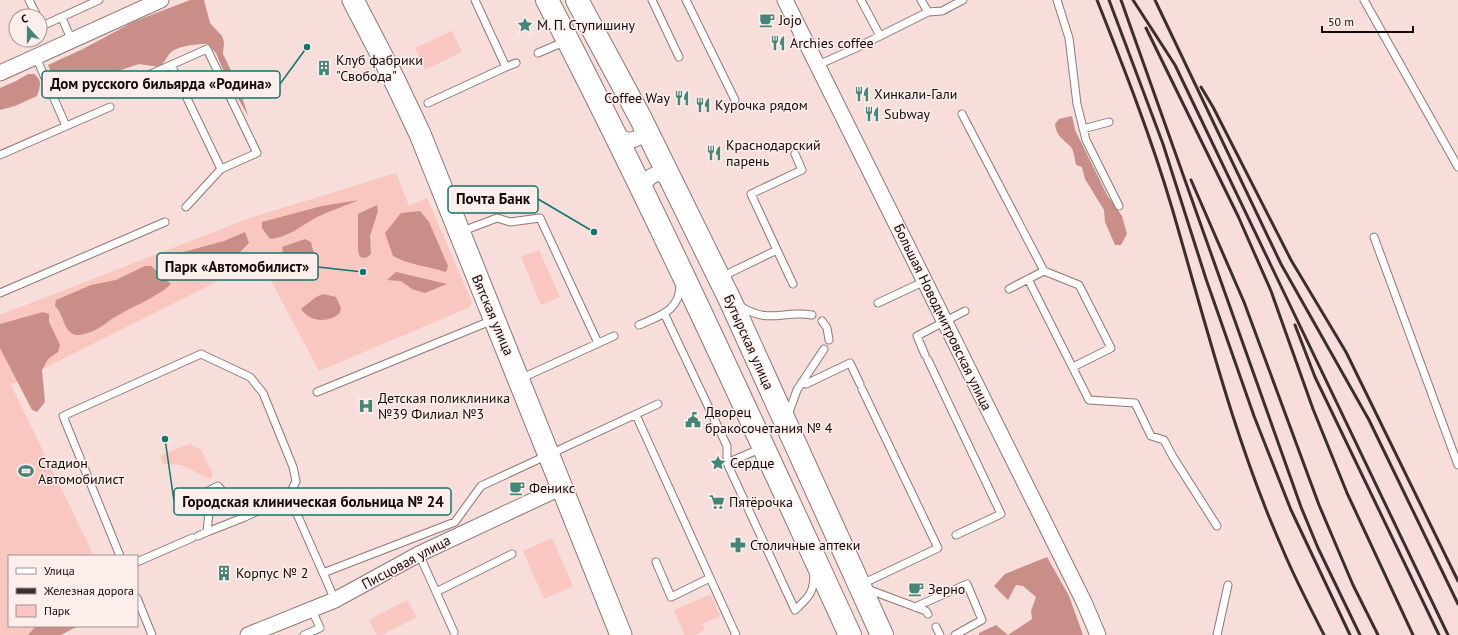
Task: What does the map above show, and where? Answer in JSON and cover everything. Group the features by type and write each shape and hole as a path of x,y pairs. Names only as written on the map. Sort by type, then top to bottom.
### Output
{"main road":[{"path":"547,0 645,195 850,635"},
{"name":"Бутырская улица","path":"581,3 673,182 730,300 882,635"}],"street":[{"path":"0,73 161,0"},
{"name":"Вятская улица","path":"354,0 420,134 621,635"},
{"name":"Большая Новодмитровская улица","path":"785,0 1084,602 1098,635"},
{"path":"614,132 622,140 627,141 637,138 643,130 641,119"},
{"path":"645,195 644,185 650,176 655,174 665,175 673,182"},
{"name":"Писцовая улица","path":"248,635 335,600 419,554 562,487"}],"lane":[{"path":"48,24 99,0"},
{"path":"475,0 506,67"},
{"path":"652,0 679,57"},
{"path":"686,0 735,100"},
{"path":"862,0 880,36"},
{"path":"921,0 928,12"},
{"path":"818,65 928,12 942,11 963,0"},
{"path":"1057,0 1069,38 1077,104 1086,140 1119,206"},
{"path":"1364,0 1458,167"},
{"path":"62,18 72,41"},
{"path":"538,53 568,40"},
{"path":"128,84 207,49 257,152 221,169 186,207"},
{"path":"36,57 66,126"},
{"path":"428,103 516,63"},
{"path":"171,65 221,169"},
{"path":"0,155 110,107"},
{"path":"962,114 1044,271 1079,285 1111,348 1073,367"},
{"path":"1083,129 1109,122"},
{"path":"793,284 751,194 802,170 795,154"},
{"path":"459,232 497,218 510,222 540,218 598,344"},
{"path":"0,293 165,222"},
{"path":"1374,237 1458,464"},
{"path":"719,278 778,250"},
{"path":"639,325 664,314 677,302 680,293 680,269"},
{"path":"1009,289 1044,271"},
{"path":"1028,279 1090,400 1135,403 1151,436 1164,440 1173,457 1217,526"},
{"path":"878,303 925,281"},
{"path":"730,300 749,312 766,317 801,313 812,315"},
{"path":"956,535 1001,514 916,336 965,311"},
{"path":"664,314 696,387 727,446 727,463 795,610 810,597 814,585 814,556"},
{"path":"317,392 495,319"},
{"path":"822,321 827,328 829,340"},
{"path":"519,379 614,336"},
{"path":"786,423 791,405 802,382 824,350"},
{"path":"120,555 63,416 201,354 250,377 263,394 293,467 296,481 289,496 245,517 138,562"},
{"path":"802,382 806,384 850,363 938,548 861,586"},
{"path":"323,574 455,522 481,486 550,456 658,404"},
{"path":"636,415 736,635"},
{"path":"727,463 763,448"},
{"path":"207,532 209,512 208,491 218,486 245,517"},
{"path":"289,496 335,600"},
{"path":"419,554 454,632"},
{"path":"436,592 512,554"},
{"path":"656,562 671,597 710,578"},
{"path":"915,607 967,584 982,620 955,635"},
{"path":"1217,635 1228,585"},
{"path":"861,586 926,611 928,614"},
{"path":"138,600 152,635"},
{"path":"312,610 324,635"},
{"path":"936,627 940,635"},
{"path":"304,635 320,628"}],"green space":[{"path":"452,31 462,52 425,70 415,48"},
{"path":"396,173 409,206 427,198 472,302 470,307 319,371 260,260 11,385 94,555 8,555 8,627 53,627 37,635 0,635 0,315 250,218"},
{"path":"539,250 560,297 541,305 521,257"},
{"path":"190,444 201,450 213,474 210,479 181,465 164,464 162,462 161,457 163,454"},
{"path":"552,538 573,586 544,599 523,551"},
{"path":"711,594 720,616 702,624 705,630 694,635 685,635 674,610"},
{"path":"407,600 417,617 382,635 377,635 369,620"}],"shaded area":[{"path":"190,0 204,0 210,23 222,36 224,42 223,54 239,87 248,116 226,77 216,53 208,44 189,45 179,48 171,52 163,64 159,67 139,64 66,88 55,82 48,65 83,49 133,22"},
{"path":"28,74 34,74 40,81 37,96 15,106 0,110 0,88"},
{"path":"1072,116 1075,130 1107,195 1122,216 1127,234 1121,245 1115,245 1105,222 1104,210 1085,179 1082,167 1076,165 1071,147 1060,137 1057,132 1055,124 1059,119"},
{"path":"359,200 320,215 283,236 270,239 262,228 262,222 322,206"},
{"path":"377,205 378,211 370,236 371,254 366,258 360,257 358,251 358,214"},
{"path":"420,211 429,222 448,266 446,272 412,263 393,256 385,233 401,213"},
{"path":"245,232 249,243 231,261 219,264 200,264 182,271 176,267 171,257 176,254 224,241"},
{"path":"305,239 311,242 314,254 311,260 306,263 294,260 283,253 282,247"},
{"path":"145,266 151,266 171,284 158,294 113,318 95,330 79,335 70,332 55,306 56,300 91,285 116,280"},
{"path":"396,272 447,284 425,293 412,289 401,281 387,280"},
{"path":"323,294 336,297 341,308 339,314 324,320 309,317 301,309 316,297"},
{"path":"43,312 49,314 49,322 60,345 58,352 48,359 42,370 45,402 37,412 32,410 0,348 0,324"},
{"path":"1047,557 1069,596 1083,635 1008,635 1032,619 1031,611 1036,597 1023,586 1016,585 1008,600 994,586 1005,574"},
{"path":"996,625 1008,635 979,635 979,633"},
{"path":"35,627 76,627 61,635 28,635"}],"railway":[{"path":"1097,0 1155,155 1235,424 1250,467 1288,561 1324,635"},
{"path":"1109,0 1163,144 1206,279 1254,416 1291,510 1350,635"},
{"path":"1121,0 1301,507 1318,548 1360,635"},
{"path":"1133,0 1175,65 1448,635"},
{"path":"1155,0 1281,264 1369,420 1458,604"},
{"path":"1146,28 1238,216 1271,291 1313,409 1347,493 1413,635"},
{"path":"1201,87 1213,107 1291,260 1346,352 1458,581"},
{"path":"1191,180 1244,302 1319,505 1353,585 1378,635"},
{"path":"1295,325 1315,377 1439,635"}],"place":[{"name":"Jojo","path":"767,20"},
{"name":"М. П. Ступишину","path":"525,25"},
{"name":"Archies coffee","path":"778,43"},
{"name":"Дом русского бильярда «Родина»","path":"307,47"},
{"name":"Клуб фабрики \"Свобода\"","path":"324,68"},
{"name":"Хинкали-Гали","path":"862,94"},
{"name":"Coffee Way","path":"682,98"},
{"name":"Курочка рядом","path":"703,105"},
{"name":"Subway","path":"872,114"},
{"name":"Краснодарский парень","path":"714,153"},
{"name":"Почта Банк","path":"594,232"},
{"name":"Парк «Автомобилист»","path":"363,272"},
{"name":"Детская поликлиника №39 Филиал №3","path":"366,406"},
{"name":"Дворец бракосочетания № 4","path":"693,420"},
{"name":"Городская клиническая больница № 24","path":"165,439"},
{"name":"Сердце","path":"718,463"},
{"name":"Стадион Автомобилист","path":"26,471"},
{"name":"Феникс","path":"517,488"},
{"name":"Пятёрочка","path":"717,502"},
{"name":"Столичные аптеки","path":"738,545"},
{"name":"Корпус № 2","path":"224,573"},
{"name":"Зерно","path":"916,589"}]}
